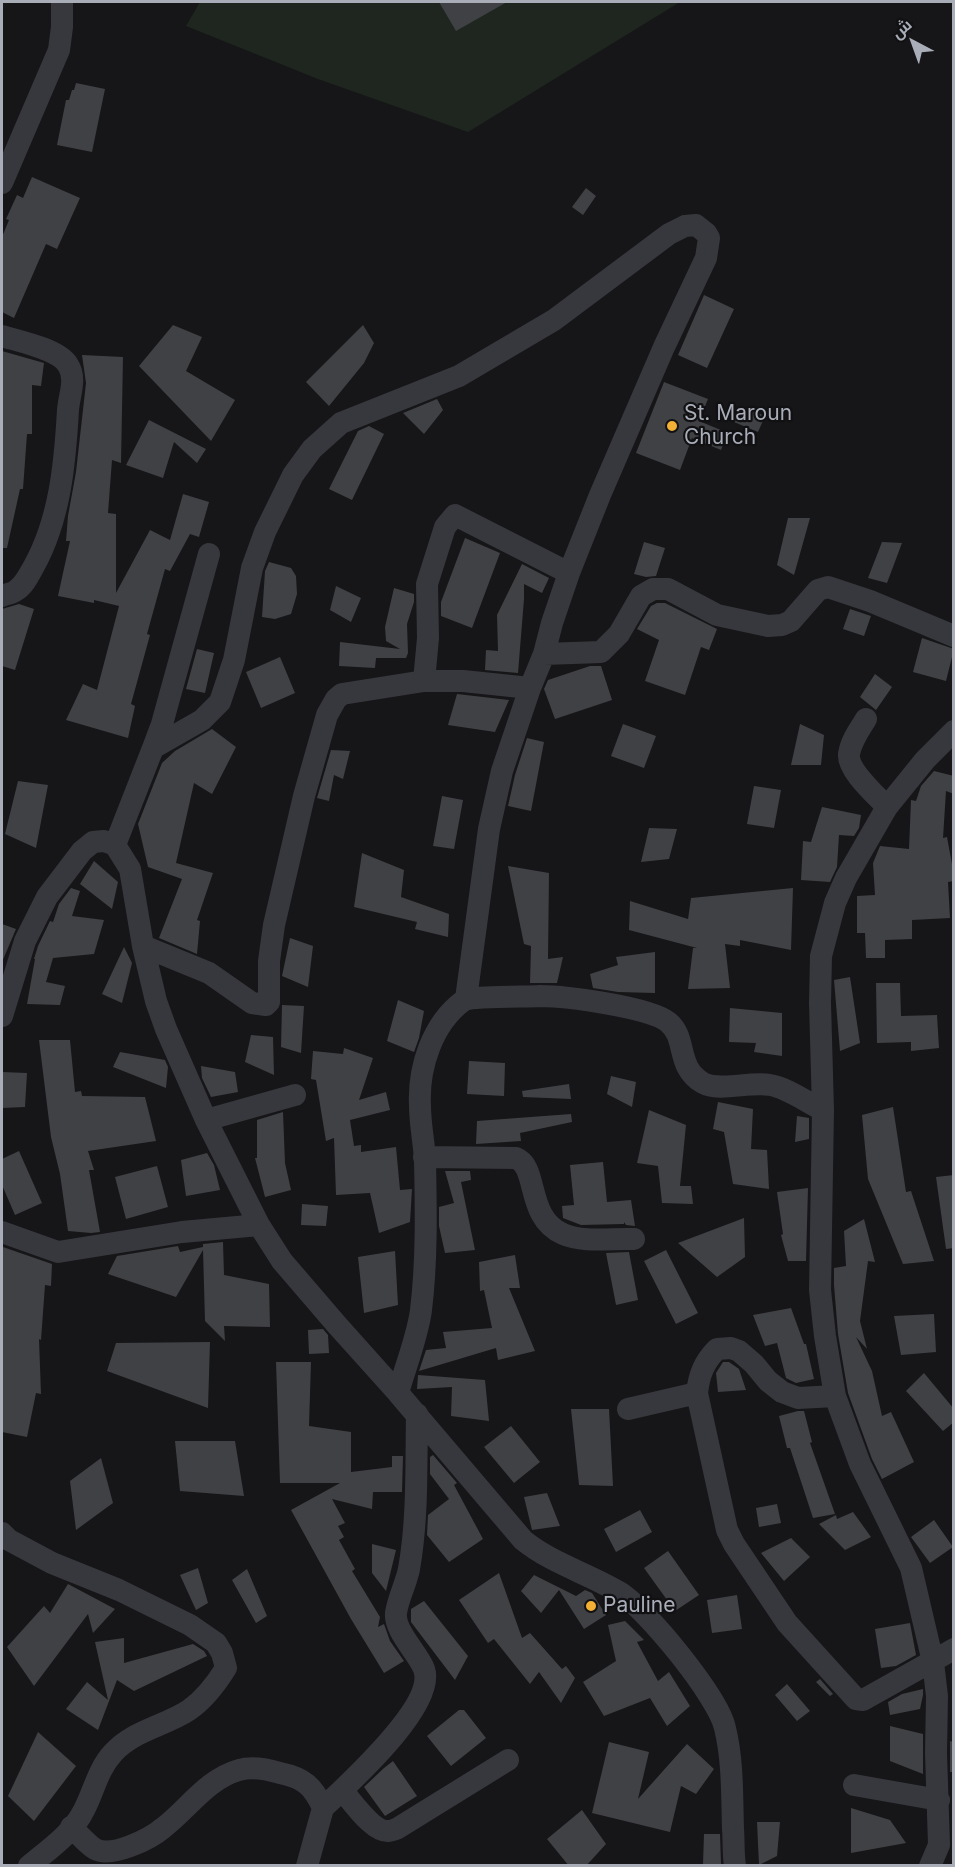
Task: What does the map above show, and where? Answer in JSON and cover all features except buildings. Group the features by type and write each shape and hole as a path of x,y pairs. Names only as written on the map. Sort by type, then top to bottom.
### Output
{"street":[{"path":"2,183 58,51 62,27 62,2"},
{"path":"153,748 202,720 220,702 234,660 252,568 265,532 293,475 312,449 341,423 459,376 554,320 669,234 685,226 696,225 702,228 709,238 706,258 664,347 600,495 569,573 544,654 502,771 489,829 466,999"},
{"path":"2,336 60,356 69,365 73,380 68,404 65,462 45,546 26,581 14,592 2,596"},
{"path":"424,681 428,638 427,584 445,527 455,515 569,573"},
{"path":"115,845 162,724 209,554"},
{"path":"544,654 601,652 619,634 641,596 653,589 668,590 717,615 768,626 782,625 791,621 818,590 828,587 954,636"},
{"path":"143,946 209,973 252,1003 266,1005 269,1002 269,961 274,925 304,796 327,715 336,699 342,694 424,681 464,681 530,688"},
{"path":"866,719 853,740 849,762 887,807"},
{"path":"930,1866 939,1845 937,1696 933,1662 911,1568 860,1464 835,1396 825,1336 820,1290 823,1110 820,1003 821,956 835,903 846,878 887,807 925,760 954,731"},
{"path":"2,1016 25,941 47,897 82,851 93,842 104,841 115,845 130,869 143,946 156,1000 166,1029 206,1120 259,1225 282,1260 337,1326 417,1414 523,1540 539,1553 620,1593 638,1606 698,1680 718,1711 725,1727 731,1771 735,1866"},
{"path":"398,1393 421,1312 424,1257 424,1157 419,1103 428,1053 436,1030 447,1014 466,999 550,996 613,1005 652,1015 668,1022 676,1032 686,1068 705,1085 754,1084 779,1087 823,1110"},
{"path":"206,1120 295,1095"},
{"path":"424,1157 501,1156 520,1159 530,1177 533,1197 549,1226 574,1237 633,1239"},
{"path":"2,1232 58,1252 182,1232 259,1225"},
{"path":"835,1396 798,1398 782,1392 768,1381 739,1351 730,1348 717,1349 712,1354 698,1379 696,1393 730,1537 787,1623 852,1697 863,1700 954,1649"},
{"path":"628,1409 696,1393"},
{"path":"307,1866 323,1808 394,1737 412,1713 426,1686 423,1666 404,1636 395,1615 408,1571 416,1514 417,1414"},
{"path":"2,1533 9,1540 52,1563 119,1590 190,1625 216,1643 224,1658 226,1668 206,1697 189,1710 127,1741 114,1752 104,1765 83,1813 64,1837 29,1866"},
{"path":"342,1790 370,1823 389,1832 508,1760"},
{"path":"71,1827 96,1850 123,1849 162,1829 205,1789 227,1775 252,1768 291,1775 311,1785 323,1808"},
{"path":"854,1785 939,1800"}],"shaded area":[{"path":"200,2 680,2 468,132 318,79 186,26"}],"place":[{"name":"St. Maroun Church","path":"672,426"},
{"name":"Pauline","path":"591,1606"}]}
